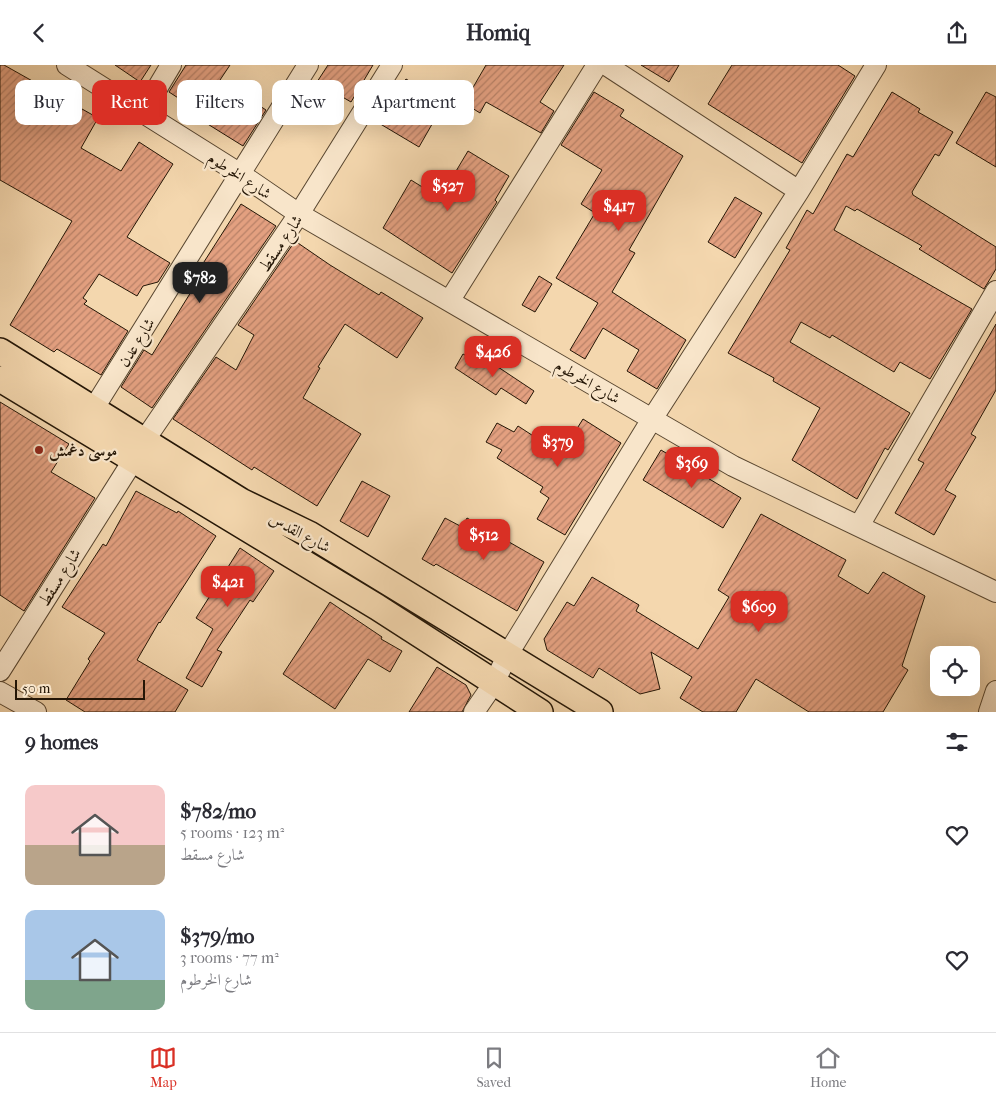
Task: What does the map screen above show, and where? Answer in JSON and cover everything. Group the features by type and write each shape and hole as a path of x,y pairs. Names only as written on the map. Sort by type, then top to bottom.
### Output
{"main road":[{"name":"شارع القدس","path":"0,351 94,409 139,450 229,519 377,607 540,712"},
{"name":"شارع القدس","path":"0,379 309,534 600,712"}],"street":[{"name":"شارع الخرطوم","path":"67,65 92,81"},
{"path":"162,80 171,65"},
{"name":"شارع عدن","path":"94,409 242,175 308,65"},
{"name":"شارع مسقط","path":"0,671 139,450 299,215 392,65"},
{"path":"450,300 597,65"},
{"path":"606,65 798,191"},
{"path":"474,712 494,683 508,654 652,419 876,65"},
{"name":"شارع الخرطوم","path":"162,125 242,175 299,215 450,300 733,466 996,591"},
{"path":"859,527 996,291"},
{"path":"989,712 996,691"},
{"path":"0,692 36,712"}],"building":[{"path":"0,65 4,65 31,80 15,80 15,125 82,125 82,109 92,115 92,125 94,125 81,148 121,171 139,142 173,164 127,237 170,263 158,282 143,286 137,296 99,274 83,298 87,301 84,304 128,331 101,375 57,349 54,352 10,325 72,221 0,180"},
{"path":"115,65 151,65 141,80 137,80"},
{"path":"186,65 230,65 220,80 177,80 177,97 169,92"},
{"path":"328,65 373,65 364,80 354,80 354,97 351,102 344,98 344,80 318,80"},
{"path":"486,65 564,65 540,102 554,111 541,133 486,102 480,113 474,109 474,86"},
{"path":"641,65 679,65 669,82"},
{"path":"732,65 838,65 855,76 802,163 708,104"},
{"path":"594,92 624,110 620,116 683,156 629,250 635,253 612,292 686,340 657,389 627,371 639,350 603,328 585,359 570,350 598,303 556,278 595,213 581,204 602,170 561,145"},
{"path":"892,92 920,109 918,112 953,132 939,156 935,154 912,192 913,195 996,247 996,269 984,289 919,249 922,246 857,209 855,211 846,206 834,230 972,309 930,379 900,362 894,372 832,335 830,338 801,322 790,342 910,413 888,450 885,448 857,499 792,460 820,408 773,381 774,378 728,353 790,250 786,248 807,210 813,214 847,154 853,157"},
{"path":"986,92 996,97 996,167 956,143"},
{"path":"262,107 266,110 262,116"},
{"path":"209,125 256,125 243,146"},
{"path":"382,125 432,125 419,147"},
{"path":"468,151 509,176 495,200 497,202 452,273 383,228 411,180 440,198"},
{"path":"735,197 762,213 735,258 708,242"},
{"path":"241,204 276,226 152,408 121,387 144,350 152,355 199,279 195,276"},
{"path":"295,241 379,295 381,292 423,318 397,358 345,324 318,367 320,368 303,398 361,434 317,506 254,467 252,470 173,419 216,357 236,370 254,335 238,325"},
{"path":"539,276 552,284 535,312 522,305"},
{"path":"996,324 996,390 971,434 976,437 945,490 956,496 934,535 895,513 924,463 918,460"},
{"path":"463,354 477,361 480,355 534,391 526,404 501,388 496,395 455,368"},
{"path":"0,402 69,444 51,472 95,498 24,611 0,595"},
{"path":"583,419 621,443 565,535 537,519 549,498 540,492 543,487 497,458 502,450 486,442 497,423 514,432 518,426 561,454"},
{"path":"661,450 741,498 723,528 643,480"},
{"path":"362,481 390,496 368,537 340,521"},
{"path":"136,491 177,513 178,511 216,536 159,622 137,660 188,690 175,712 85,712 66,700 90,661 88,659 105,633 62,607 103,544 106,546"},
{"path":"761,514 846,560 838,576 868,594 883,572 925,596 902,666 908,670 883,712 809,712 756,679 736,712 703,712 680,698 692,677 651,652 660,689 640,694 599,668 593,678 547,650 544,639 567,602 574,606 592,577 639,605 636,611 698,649 729,597 718,590"},
{"path":"445,518 462,527 467,518 544,562 517,611 436,564 434,566 422,559"},
{"path":"240,548 274,571 253,602 250,600 217,650 222,652 202,687 186,678 213,629 196,618"},
{"path":"330,602 382,637 381,639 402,651 390,672 368,659 335,709 283,674"},
{"path":"437,667 466,685 471,695 462,712 409,712"}],"place":[{"name":"موسى دغمش","path":"39,450"}]}
